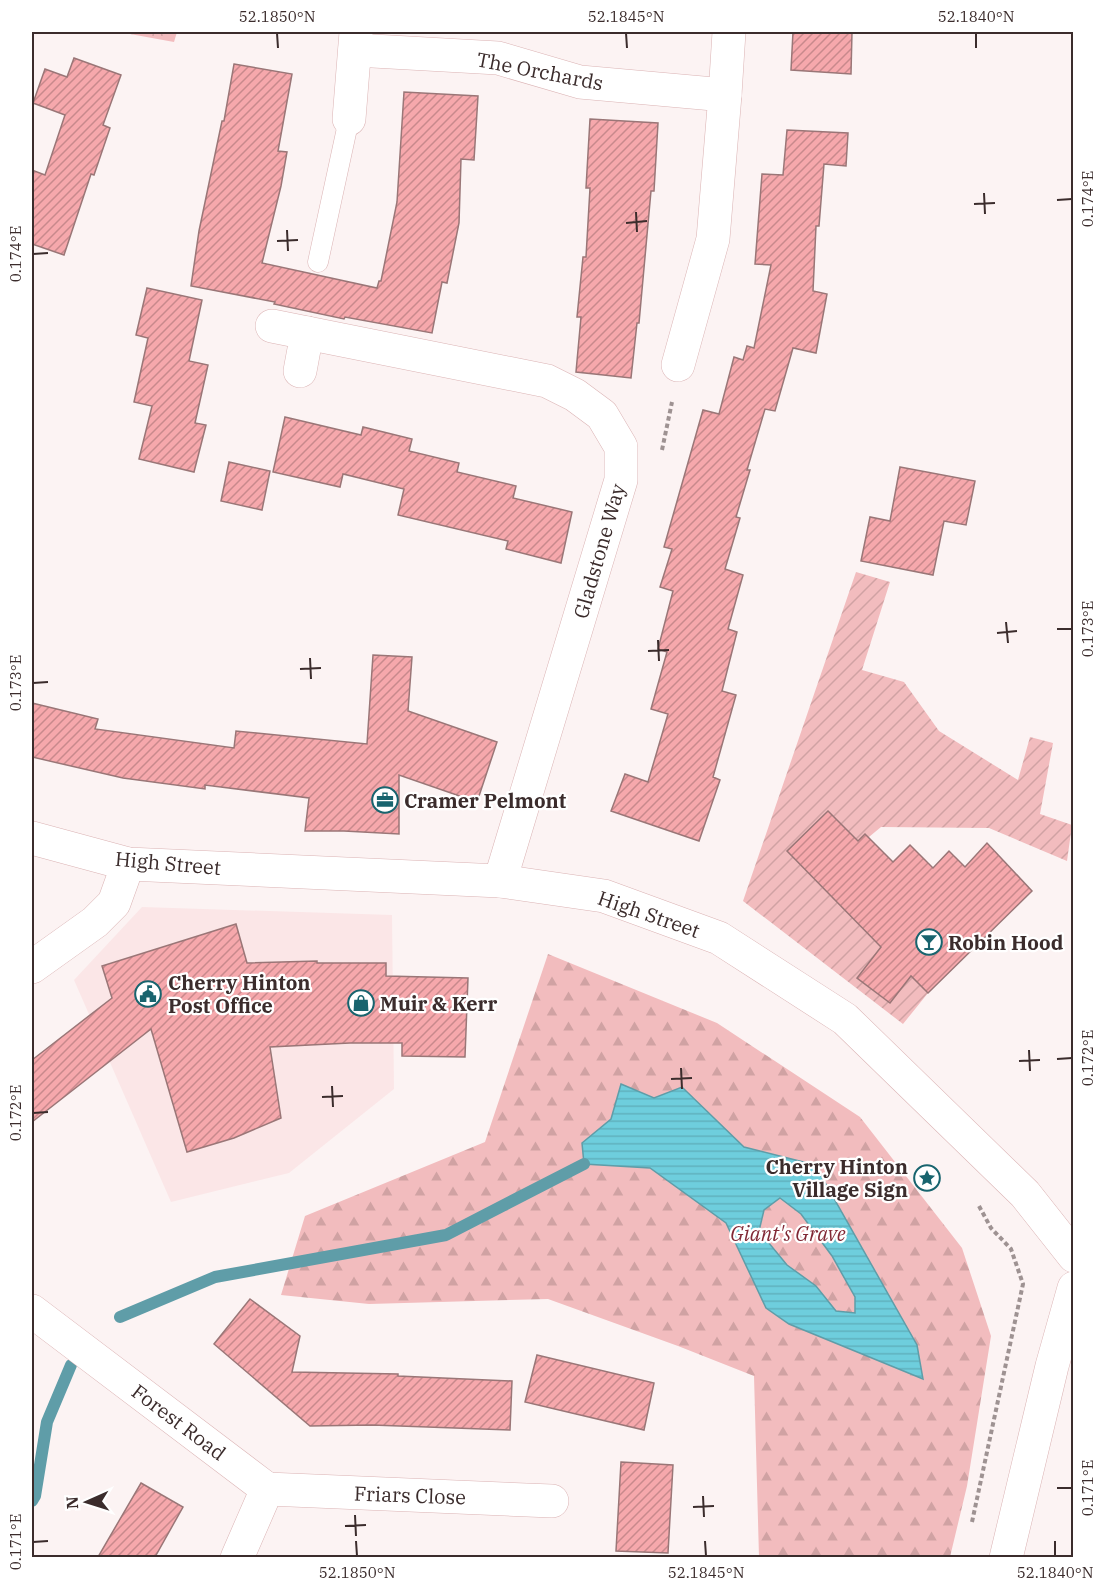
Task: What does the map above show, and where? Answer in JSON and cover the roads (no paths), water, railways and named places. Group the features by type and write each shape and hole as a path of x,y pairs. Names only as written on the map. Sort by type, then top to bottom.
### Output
{"street":[{"path":"678,365 712,239 729,32"},
{"name":"The Orchards","path":"349,118 355,40 498,58 580,82 725,95"},
{"name":"Gladstone Way","path":"272,326 547,381 575,395 602,415 621,447 621,480 500,881"},
{"path":"300,371 307,333"},
{"name":"High Street","path":"32,838 128,864 500,881 604,896 719,938 845,1019 1025,1194 1074,1256"},
{"path":"32,967 95,922 114,903 128,864"},
{"path":"1006,1557 1052,1366 1074,1288"},
{"name":"Forest Road","path":"32,1311 267,1489"},
{"path":"237,1557 267,1489"},
{"name":"Friars Close","path":"267,1489 552,1501"}],"lane":[{"name":"The Orchards","path":"318,262 349,118"}],"water":[{"path":"621,1084 654,1098 682,1087 744,1147 815,1165 917,1345 923,1379 789,1324 766,1308 726,1223 650,1168 584,1164 582,1143 611,1119","holes":["780,1198 801,1214 832,1256 855,1297 855,1313 836,1311 816,1286 787,1265 759,1231 764,1210"]}],"waterway":[{"path":"120,1317 215,1277 446,1235 584,1164"},
{"path":"32,1501 35,1496 47,1422 71,1365"}],"place":[{"name":"Cramer Pelmont","path":"385,800"},
{"name":"Robin Hood","path":"929,942"},
{"name":"Cherry Hinton Post Office","path":"148,994"},
{"name":"Muir & Kerr","path":"361,1003"},
{"name":"Cherry Hinton Village Sign","path":"927,1178"}],"park label":[{"name":"Giant's Grave","path":"788,1233"}]}
